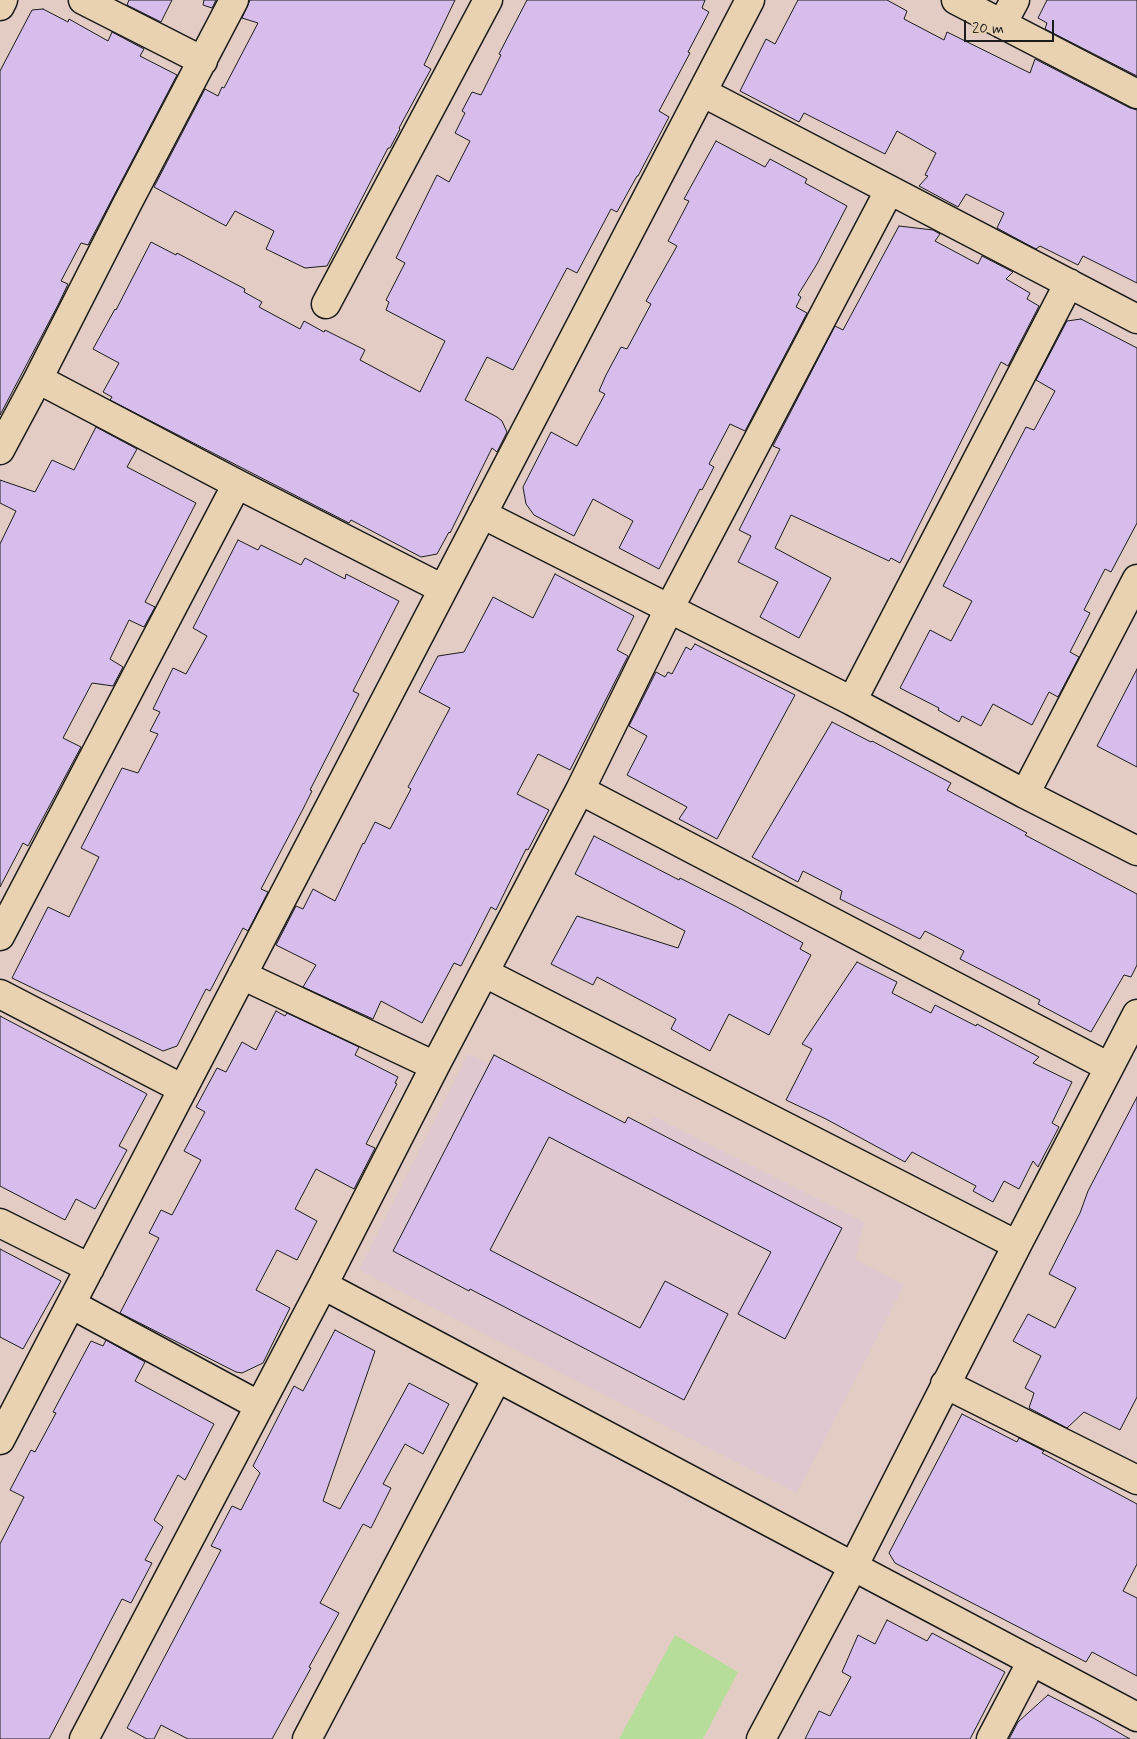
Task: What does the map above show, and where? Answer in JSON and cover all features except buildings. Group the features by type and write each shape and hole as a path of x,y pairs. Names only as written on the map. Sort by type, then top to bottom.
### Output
{"street":[{"path":"0,6 3,0"},
{"path":"83,0 203,61"},
{"path":"0,450 234,0"},
{"path":"326,304 488,0"},
{"path":"0,1440 750,0"},
{"path":"956,0 1137,94"},
{"path":"1002,24 1015,0"},
{"path":"702,92 1137,320"},
{"path":"84,1739 258,1405 323,1285 435,1066 580,790 670,607 889,191"},
{"path":"852,700 1069,283"},
{"path":"38,379 237,484 444,589"},
{"path":"0,936 237,484"},
{"path":"482,514 852,700 1025,794 1137,851"},
{"path":"1025,794 1137,579"},
{"path":"580,790 1109,1067"},
{"path":"485,973 1017,1245"},
{"path":"242,975 435,1066"},
{"path":"0,994 182,1089"},
{"path":"761,1739 853,1567 1137,1014"},
{"path":"0,1223 90,1268"},
{"path":"323,1285 1137,1717"},
{"path":"71,1304 258,1405"},
{"path":"307,1739 497,1378"},
{"path":"946,1384 1135,1474"},
{"path":"991,1739 1032,1661"}],"shaded area":[{"path":"468,1054 640,1134 653,1116 864,1222 855,1259 904,1285 797,1493 359,1270"}],"green space":[{"path":"675,1635 738,1672 703,1739 619,1739"}]}
